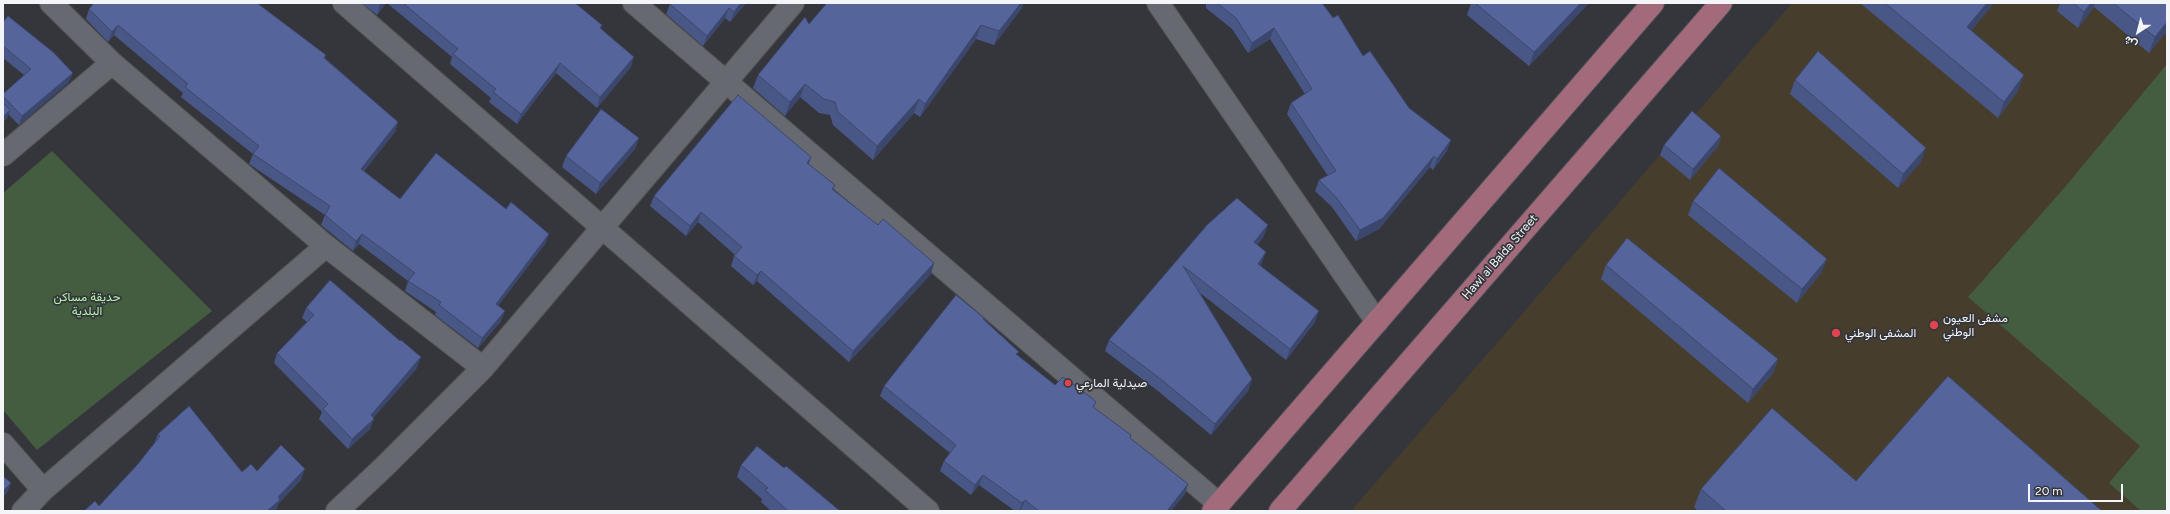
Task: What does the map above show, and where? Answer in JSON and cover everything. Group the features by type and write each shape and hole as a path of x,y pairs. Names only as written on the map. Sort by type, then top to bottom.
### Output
{"main road":[{"path":"1216,508 1653,3"},
{"name":"Hawl al Balda Street","path":"1280,511 1721,3"}],"street":[{"path":"51,3 112,63 326,246 483,368"},
{"path":"344,3 928,511"},
{"path":"634,3 1216,508"},
{"path":"337,511 384,467 483,368 727,83 793,3"},
{"path":"1158,3 1377,322"},
{"path":"3,155 112,63"},
{"path":"23,511 43,490 326,246"},
{"path":"3,444 43,490"}],"shaded area":[{"name":"المشفى الوطني","path":"1792,3 2167,3 2167,511 1351,511"}],"green space":[{"path":"2167,64 2167,511 2141,511 2109,483 2140,446 1968,297 2065,187"},
{"name":"حديقة مساكن البلدية","path":"52,151 212,311 37,450 3,410 3,193"}],"building":[{"path":"94,3 257,3 326,55 324,58 398,122 361,169 400,199 436,153 506,209 511,202 549,234 496,304 505,311 482,338 439,305 441,302 408,281 415,273 362,234 356,241 325,215 330,206 253,154 259,146 185,87 188,84 118,25 112,32 89,9"},
{"path":"403,3 575,3 602,25 600,28 634,57 600,97 560,63 521,114 493,92 496,89 453,54 458,49"},
{"path":"741,3 734,12 729,8 707,36 670,4"},
{"path":"827,3 1021,3 999,31 981,25 925,104 919,99 877,146 838,112 835,102 824,99 805,84 790,102 758,75 805,17 809,24"},
{"path":"1217,3 1322,3 1333,18 1338,15 1363,56 1370,51 1409,108 1451,140 1437,159 1434,156 1383,218 1360,230 1336,197 1319,180 1336,171 1291,103 1312,89 1274,28 1252,43 1236,18"},
{"path":"1475,3 1581,3 1534,52"},
{"path":"1885,3 1987,3 1967,27 2024,75 2004,102"},
{"path":"2073,3 2091,3 2084,12"},
{"path":"2113,3 2167,3 2167,22 2155,37"},
{"path":"8,16 53,52 73,73 22,116 3,96 3,94 31,69 3,46 3,22"},
{"path":"1818,51 1926,148 1903,174 1795,80"},
{"path":"738,95 811,157 807,163 835,185 832,189 878,225 883,219 934,263 853,351 761,271 757,275 734,256 742,247 701,212 690,226 654,196"},
{"path":"3,103 10,110 3,117"},
{"path":"601,109 639,138 600,183 566,156"},
{"path":"1692,111 1721,136 1693,169 1664,145"},
{"path":"1719,168 1827,259 1802,289 1693,201"},
{"path":"1237,198 1268,225 1254,242 1266,252 1258,264 1319,311 1290,349 1183,266 1252,379 1215,424 1162,380 1109,340 1207,225"},
{"path":"1627,238 1778,359 1753,389 1606,265"},
{"path":"330,280 400,341 401,340 421,357 371,415 374,419 352,439 323,409 328,404 277,353 314,315 306,308"},
{"path":"956,295 984,318 983,319 1019,352 1016,354 1055,385 1063,377 1093,399 1096,402 1093,407 1131,435 1130,438 1188,484 1167,511 1039,511 1025,500 1022,503 983,475 975,485 944,461 956,445 884,386"},
{"path":"1948,376 2102,511 1726,511 1701,489 1772,408 1856,481"},
{"path":"189,406 242,472 251,464 257,471 281,445 305,469 278,497 280,500 267,511 84,511 95,501 99,506 138,464 160,436 158,434"},
{"path":"757,446 784,468 786,466 840,511 788,511 765,490 768,488 741,465"},
{"path":"3,476 11,483 3,491"}],"place":[{"name":"مشفى العيون الوطني","path":"1934,325"},
{"name":"المشفى الوطني","path":"1836,333"},
{"name":"صيدلية المارعي","path":"1068,383"}]}
